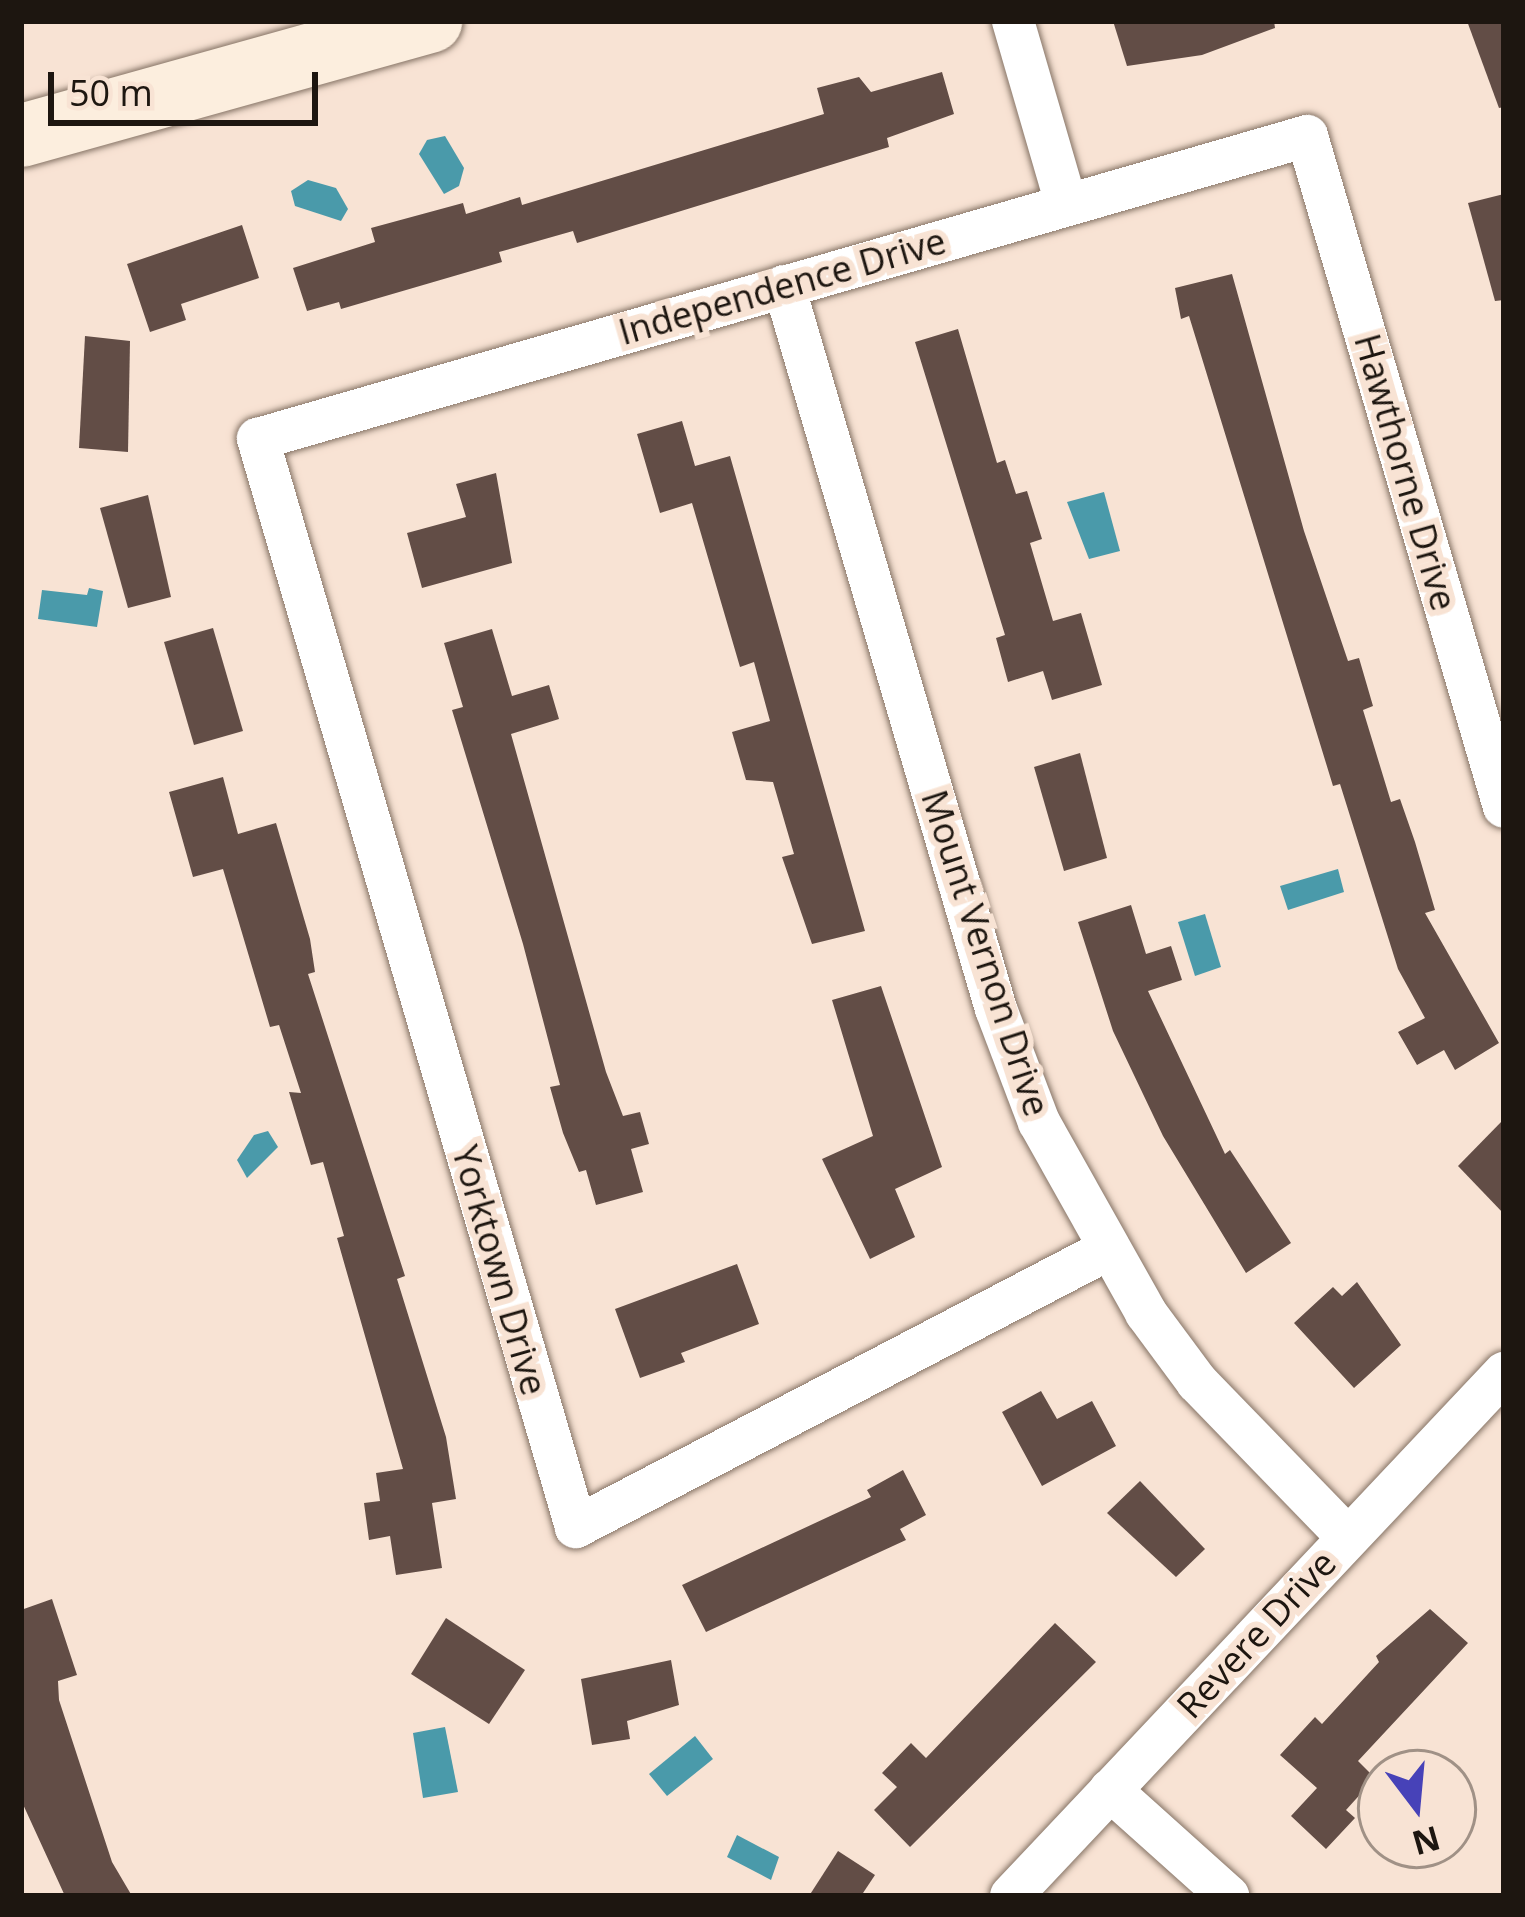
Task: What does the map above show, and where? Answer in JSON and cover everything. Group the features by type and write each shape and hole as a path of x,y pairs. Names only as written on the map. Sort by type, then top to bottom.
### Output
{"street":[{"path":"21,135 430,21"},
{"path":"1013,21 1066,203"},
{"name":"Independence Drive","path":"258,439 1307,136"},
{"name":"Hawthorne Drive","path":"1307,136 1504,807"},
{"name":"Mount Vernon Drive","path":"784,286 1003,1028 1039,1122 1106,1251 1197,1382 1347,1537"},
{"name":"Yorktown Drive","path":"258,439 575,1527 1106,1251"},
{"name":"Revere Drive","path":"1011,1896 1504,1373"},
{"path":"1110,1790 1228,1896"}],"water":[{"path":"445,136 464,168 459,186 444,194 419,154 427,140"},
{"path":"308,180 336,188 348,209 341,221 295,206 291,191"},
{"path":"1104,492 1120,551 1089,559 1067,502"},
{"path":"89,588 103,591 97,627 38,619 42,590 87,595"},
{"path":"1338,869 1344,892 1288,910 1280,886"},
{"path":"1205,914 1221,967 1195,976 1178,922"},
{"path":"268,1131 278,1147 247,1178 237,1160 254,1135"},
{"path":"445,1727 458,1792 423,1798 413,1733"},
{"path":"695,1736 713,1759 667,1796 649,1774"},
{"path":"737,1835 779,1857 771,1880 727,1857"}],"building":[{"path":"1113,21 1274,21 1275,28 1202,55 1127,66"},
{"path":"1467,21 1504,21 1504,107 1499,108"},
{"path":"942,72 954,114 887,138 889,147 577,243 573,231 499,252 502,262 341,309 339,302 307,311 293,268 375,242 371,228 463,203 466,214 520,197 522,205 824,114 817,88 859,77 871,92"},
{"path":"1504,194 1504,300 1495,301 1468,203"},
{"path":"242,225 259,278 181,304 186,320 150,332 127,264"},
{"path":"1232,274 1304,531 1348,661 1359,658 1373,706 1363,710 1391,802 1400,799 1415,842 1435,910 1425,913 1499,1043 1455,1070 1444,1050 1417,1065 1398,1032 1425,1018 1398,969 1340,784 1333,786 1189,316 1181,319 1175,288"},
{"path":"958,329 997,463 1005,460 1016,494 1027,491 1042,539 1030,543 1053,621 1081,613 1102,685 1052,700 1043,671 1008,682 996,638 1005,635 915,342"},
{"path":"85,336 130,341 128,452 79,448"},
{"path":"682,421 695,466 730,456 865,931 812,944 782,857 794,854 773,782 746,780 732,732 770,721 754,662 740,667 692,503 660,513 637,434"},
{"path":"496,473 512,563 422,588 407,533 466,517 456,484"},
{"path":"148,495 171,597 128,608 100,508"},
{"path":"213,628 243,731 194,745 164,642"},
{"path":"492,629 512,696 549,685 559,719 511,734 606,1072 623,1116 640,1112 649,1144 631,1149 643,1192 596,1205 586,1170 579,1172 563,1133 550,1087 560,1085 523,944 452,710 463,707 444,643"},
{"path":"1080,753 1107,858 1064,871 1034,767"},
{"path":"223,777 238,834 276,823 310,939 315,972 308,974 405,1276 397,1279 446,1437 456,1499 432,1503 442,1568 396,1575 390,1536 369,1540 364,1503 380,1501 376,1473 403,1469 337,1238 344,1236 323,1162 311,1165 289,1092 301,1093 279,1025 270,1027 223,869 193,877 169,792"},
{"path":"1131,905 1146,954 1171,946 1182,980 1148,991 1225,1154 1230,1150 1291,1243 1246,1273 1163,1136 1113,1031 1078,922"},
{"path":"881,986 942,1167 895,1189 915,1237 870,1259 822,1159 873,1136 832,1000"},
{"path":"1504,1119 1504,1214 1458,1166"},
{"path":"737,1264 759,1324 681,1353 685,1362 640,1378 615,1309"},
{"path":"1357,1282 1401,1345 1354,1388 1294,1323 1333,1287 1342,1296"},
{"path":"1041,1391 1057,1419 1092,1401 1116,1446 1042,1486 1002,1412"},
{"path":"903,1470 926,1515 900,1529 906,1540 706,1632 682,1585 871,1497 867,1490"},
{"path":"1140,1481 1205,1549 1176,1577 1107,1513"},
{"path":"52,1599 77,1675 58,1681 59,1700 112,1862 132,1896 65,1896 21,1800 21,1610"},
{"path":"1430,1609 1468,1643 1369,1749 1357,1749 1357,1798 1346,1810 1355,1818 1326,1849 1291,1816 1317,1788 1280,1755 1315,1717 1322,1724 1379,1662 1376,1656"},
{"path":"446,1618 525,1670 489,1724 411,1674"},
{"path":"1055,1623 1096,1662 910,1847 874,1810 897,1787 882,1773 911,1743 926,1758"},
{"path":"671,1660 679,1705 627,1721 630,1739 592,1745 581,1679"},
{"path":"838,1851 875,1875 861,1896 809,1896"}]}
